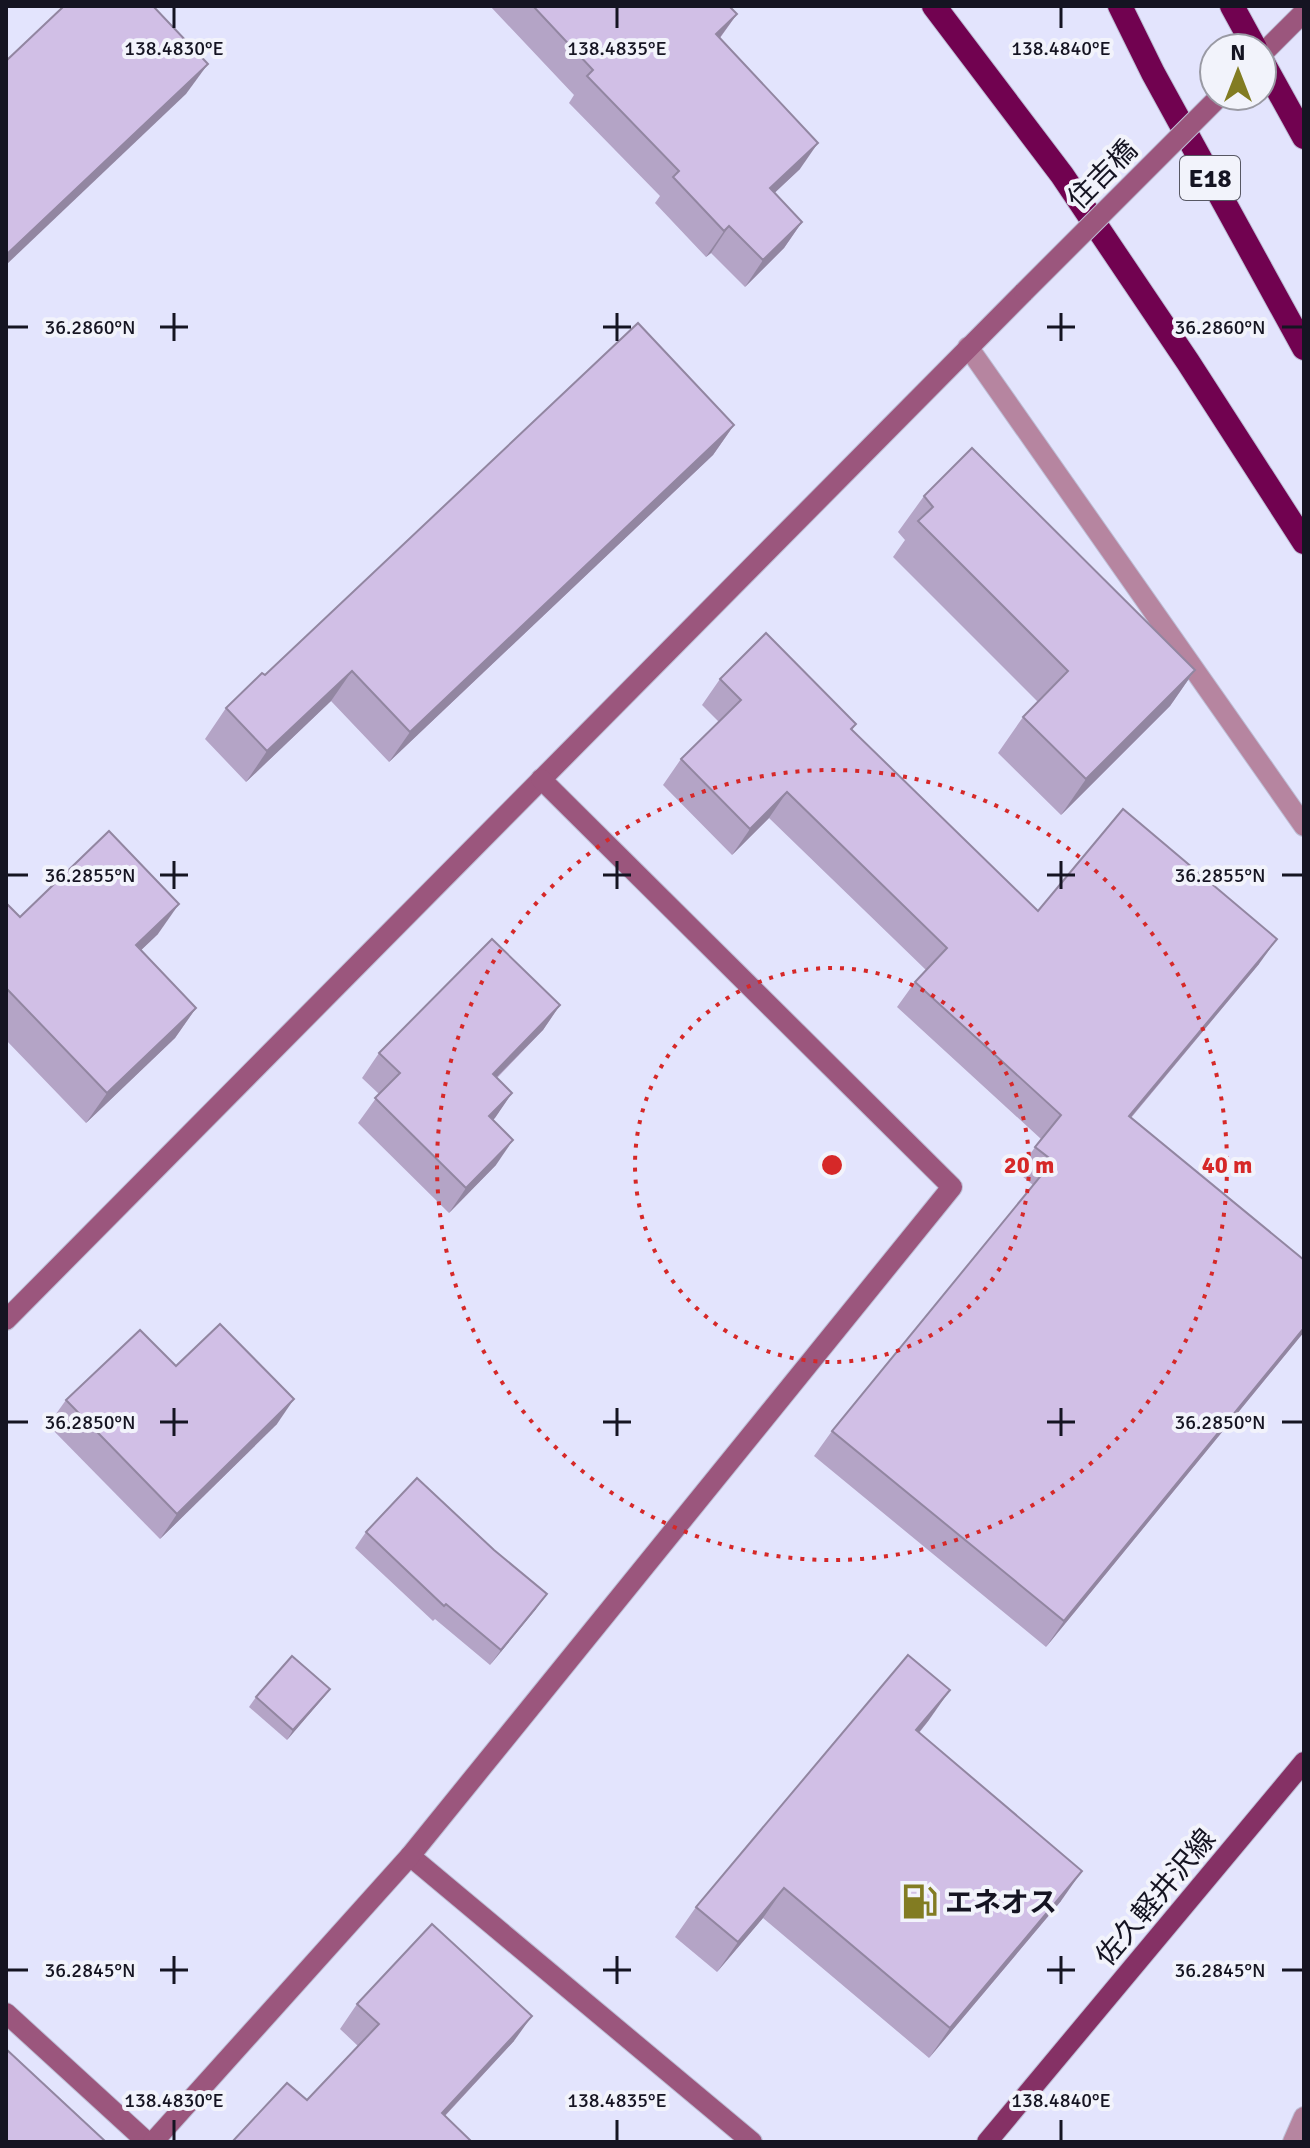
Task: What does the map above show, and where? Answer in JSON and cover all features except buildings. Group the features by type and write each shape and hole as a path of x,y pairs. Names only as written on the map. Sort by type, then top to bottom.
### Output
{"highway":[{"path":"934,6 1062,175 1304,542"},
{"name":"E18","path":"1120,6 1153,73 1304,348"},
{"path":"1232,6 1246,32"},
{"path":"1278,90 1304,137"}],"main road":[{"name":"佐久軽井沢線","path":"987,2142 1304,1762"}],"street":[{"path":"1278,38 1304,12"},
{"name":"住吉橋","path":"6,1320 1204,112"},
{"path":"968,347 1304,826"},
{"path":"6,2013 150,2142 410,1856 952,1187 541,779"},
{"path":"410,1856 752,2142"},
{"path":"1293,2142 1304,2117"}],"place":[{"name":"エネオス","path":"919,1902"}]}
